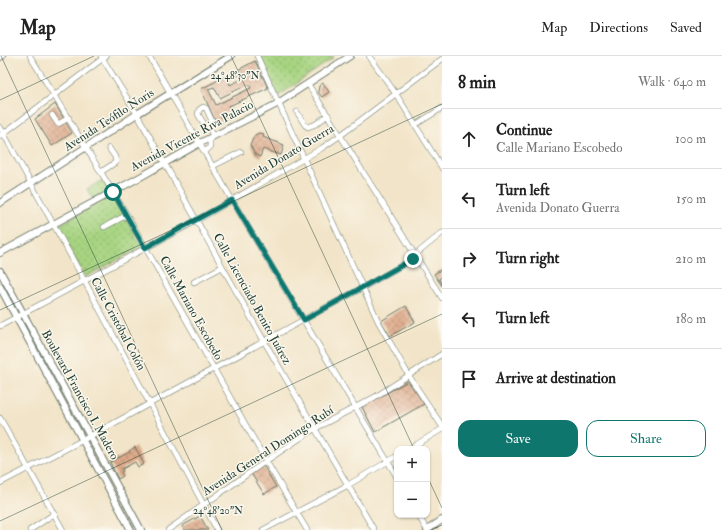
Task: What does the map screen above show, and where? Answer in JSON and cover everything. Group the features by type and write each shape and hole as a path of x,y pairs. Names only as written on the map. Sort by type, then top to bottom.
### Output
{"main road":[{"name":"Avenida Teófilo Noris","path":"0,203 137,114 231,56"},
{"path":"328,70 341,56"},
{"name":"Avenida Vicente Riva Palacio","path":"0,253 211,137 278,103 350,56"},
{"name":"Boulevard Francisco I. Madero","path":"0,271 141,530"},
{"name":"Boulevard Francisco I. Madero","path":"0,287 132,530"},
{"path":"430,529 442,520"}],"street":[{"name":"Calle Mariano Escobedo","path":"30,56 127,215 266,461 307,530"},
{"path":"149,56 232,200 394,472"},
{"path":"257,56 378,321 409,376 442,427 414,446"},
{"path":"369,56 396,94 442,168"},
{"path":"2,135 103,57"},
{"name":"Calle Licenciado Benito Juárez","path":"103,57 137,114 314,429 374,530"},
{"name":"Avenida Donato Guerra","path":"0,326 196,221 304,158 341,135 442,59"},
{"path":"308,84 442,298"},
{"path":"415,125 442,108"},
{"path":"297,112 305,125 308,127 316,124 328,115"},
{"path":"52,115 58,124 69,118"},
{"path":"205,152 210,147 211,137 208,125"},
{"name":"Calle Cristóbal Colón","path":"0,128 2,135 84,280 217,530"},
{"path":"101,172 116,162 115,157 109,148"},
{"path":"213,166 242,152"},
{"path":"104,227 127,215"},
{"path":"0,483 83,440 362,288 413,259 415,255 442,233"},
{"path":"194,282 222,267"},
{"name":"Avenida General Domingo Rubí","path":"168,530 203,504 314,429 356,407 409,376 442,354"},
{"path":"0,418 63,530"},
{"path":"263,530 348,485 394,458"},
{"path":"30,530 54,514"},
{"path":"421,518 430,529"}],"green space":[{"path":"259,56 334,56 277,97"},
{"path":"103,180 109,189 94,201 87,189"},
{"path":"112,194 142,247 85,277 58,226"}],"building":[{"path":"255,61 268,88 229,106 234,116 217,125 201,89","holes":["244,73 246,77 230,85 228,80","249,84 251,88 216,105 208,89 214,87 220,98","226,112 227,115 222,118 220,115"]},
{"path":"323,83 329,92 322,97 318,92 319,86"},
{"path":"55,104 72,133 52,146 35,119"},
{"path":"259,133 264,134 263,137 284,145 281,155 263,149 260,157 255,154 250,145 255,135"},
{"path":"442,269 442,276 439,279 442,286 434,274"},
{"path":"406,306 415,322 390,336 381,321"},
{"path":"408,381 424,404 375,432 362,407"},
{"path":"135,447 144,464 138,467 135,462 122,469 123,471 121,472 123,476 118,479 110,462 130,452 129,451"},
{"path":"263,465 276,487 264,494 251,473"},
{"path":"200,516 208,530 185,530 182,526"}],"route":[{"path":"113,192 145,248 232,200 304,320 413,259"}]}
